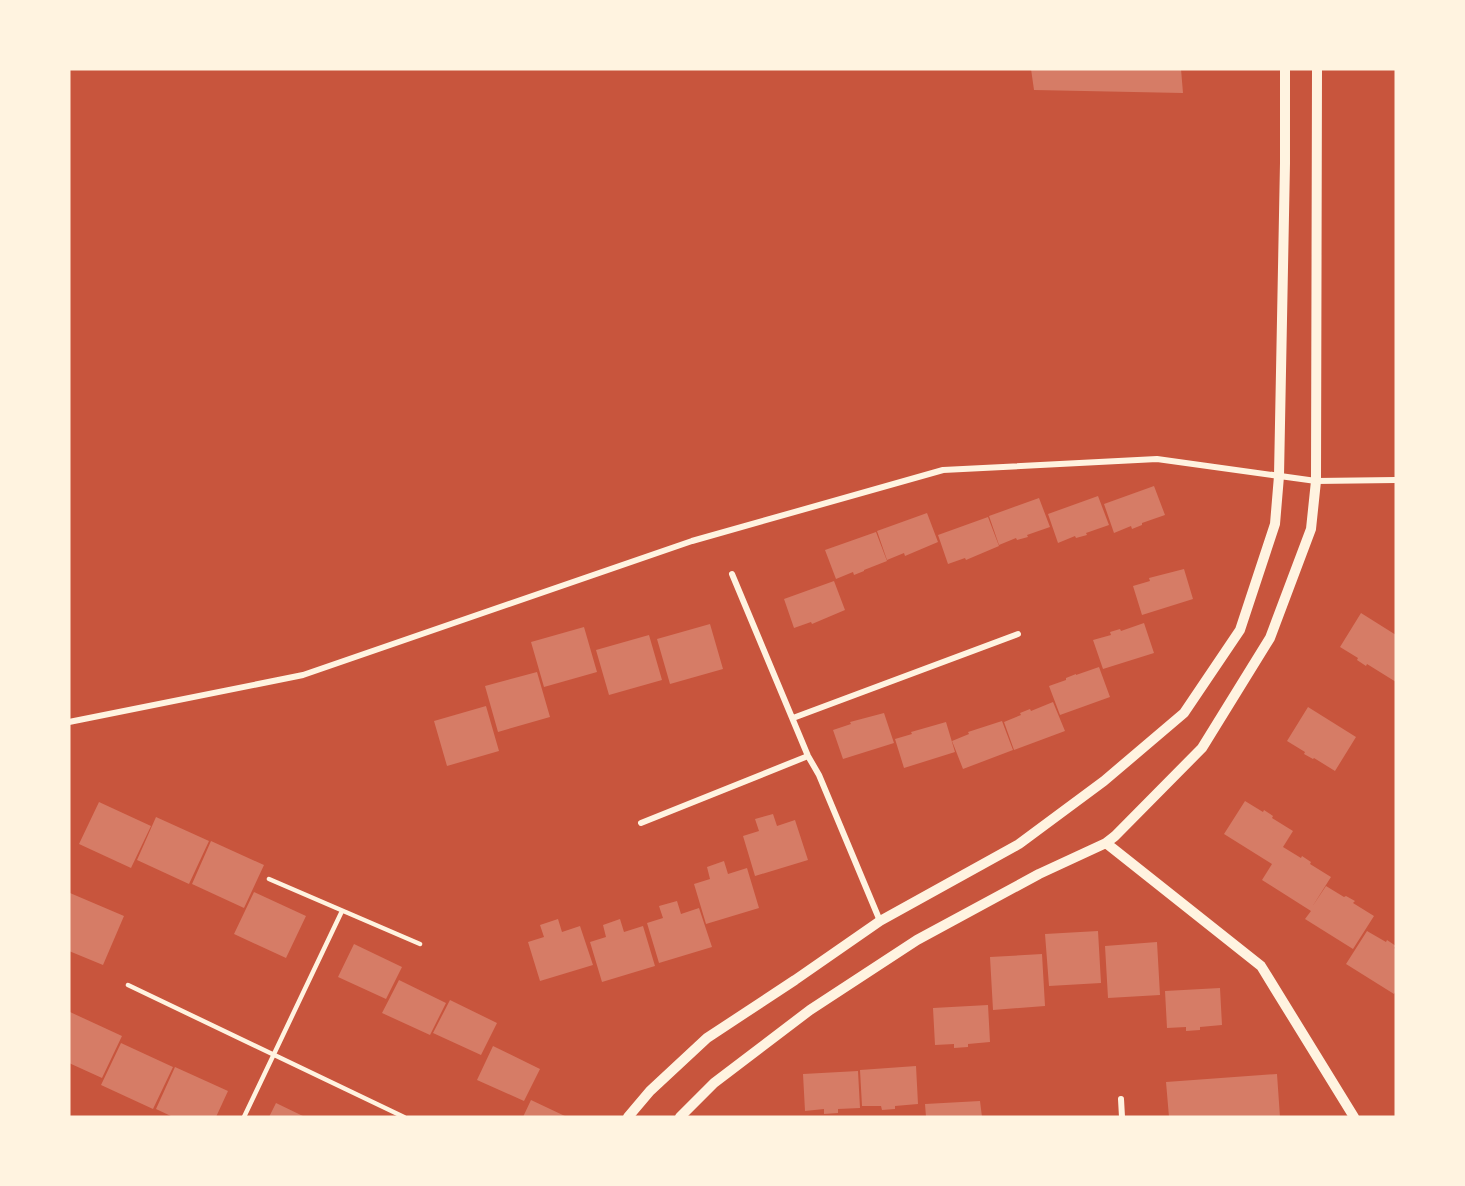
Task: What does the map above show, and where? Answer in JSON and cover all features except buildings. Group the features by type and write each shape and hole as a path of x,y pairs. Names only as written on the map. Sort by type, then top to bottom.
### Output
{"street":[{"path":"628,1117 650,1091 707,1038 880,921 1019,844 1104,781 1184,713 1240,630 1275,524 1279,476 1285,69"},
{"path":"680,1117 714,1083 810,1010 917,940 1039,874 1106,843 1202,748 1270,638 1311,529 1316,481 1317,69"},
{"path":"69,722 303,675 692,541 944,470 1157,459 1316,481 1396,480"},
{"path":"732,574 880,921"},
{"path":"793,718 1018,634"},
{"path":"641,823 808,756"},
{"path":"1106,843 1260,966 1354,1117"},
{"path":"1121,1099 1122,1117"}],"lane":[{"path":"269,879 420,944"},
{"path":"244,1117 342,911"},
{"path":"128,985 404,1117"}]}
